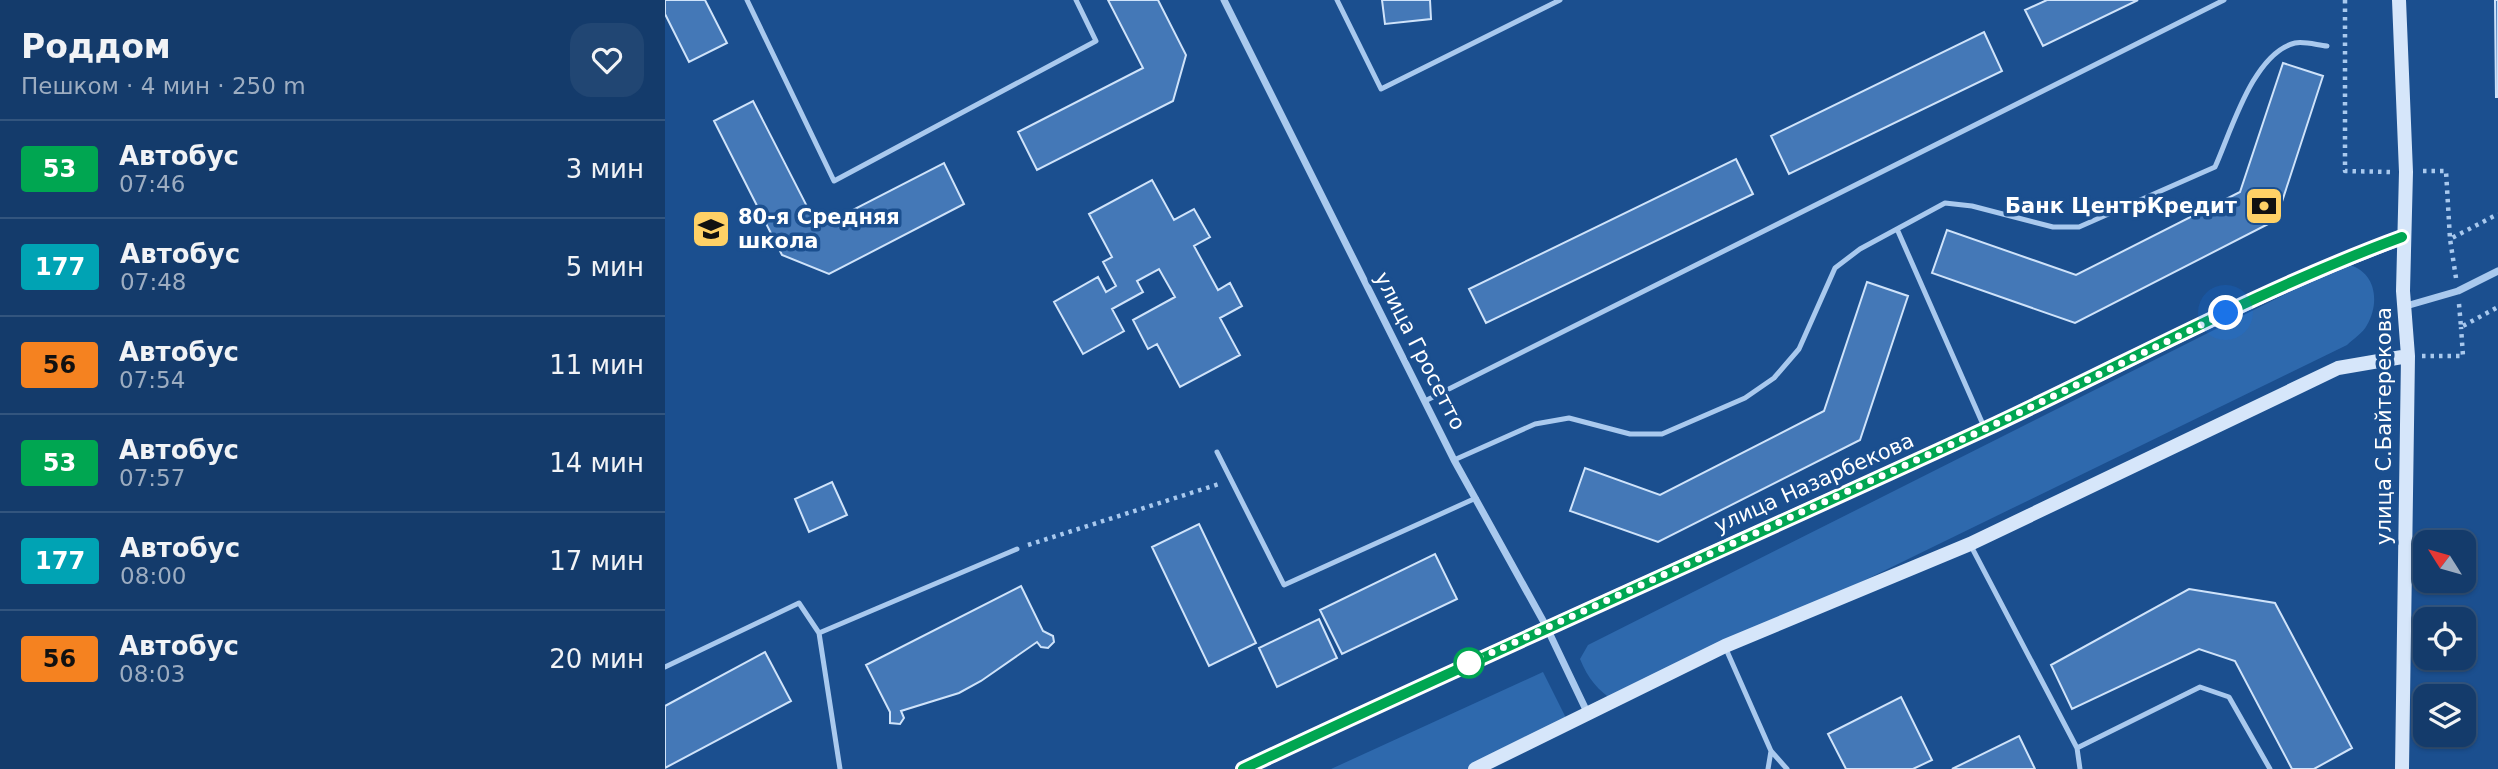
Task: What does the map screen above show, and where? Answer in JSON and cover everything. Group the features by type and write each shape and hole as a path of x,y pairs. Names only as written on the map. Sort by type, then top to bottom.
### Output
{"street":[{"name":"улица Гросетто","path":"1224,0 1454,460 1546,626 1588,715"},
{"name":"улица С.Байтерекова","path":"2399,0 2406,172 2402,237 2408,356 2402,769"},
{"name":"улица Назарбекова","path":"1243,769 1546,626 1985,429 2322,267 2402,237"},
{"path":"2406,306 2458,291 2498,271"},
{"path":"1475,769 1724,646 1970,544 2338,368 2408,356"}],"lane":[{"path":"747,0 834,181 1096,41 1076,0"},
{"path":"1337,0 1381,89 1560,0"},
{"path":"1425,401 2224,0"},
{"path":"1454,460 1535,424 1569,418 1630,434 1662,434 1745,398 1774,378 1799,349 1835,268 1860,249 1945,203 1972,206 2053,227 2079,227 2115,212 2215,167 2251,82 2274,53 2296,43 2327,46"},
{"path":"1897,229 1985,429"},
{"path":"1217,452 1284,585 1476,498"},
{"path":"1970,544 2077,748 2080,769"},
{"path":"819,634 1017,549"},
{"path":"665,667 799,603 819,634 840,769"},
{"path":"1724,646 1772,751 1787,769"},
{"path":"2077,748 2200,687 2229,697 2270,769"},
{"path":"1767,769 1772,751"}],"path":[{"path":"2345,0 2345,171 2446,171 2450,239"},
{"path":"2408,356 2463,356 2461,327"},
{"path":"1017,549 1231,480"}],"shaded area":[{"path":"2345,264 2363,272 2373,287 2374,296 2374,306 2367,325 2347,345 1615,702 1586,672 1580,659 1588,645"},
{"path":"1543,672 1567,720 1468,769 1331,769"}],"building":[{"path":"665,0 705,0 727,43 689,62 665,14"},
{"path":"1108,0 1158,0 1186,55 1173,101 1037,170 1018,132 1143,68"},
{"path":"1382,0 1430,0 1431,19 1385,24"},
{"path":"2047,0 2138,0 2043,46 2025,10"},
{"path":"2495,0 2498,0 2498,97 2496,97"},
{"path":"1984,32 2002,71 1789,174 1771,136"},
{"path":"2283,63 2323,76 2276,220 2075,323 1932,273 1947,230 2076,275 2240,192"},
{"path":"753,101 818,228 944,163 964,204 829,274 782,255 714,121"},
{"path":"1736,159 1753,194 1486,323 1469,289"},
{"path":"1152,180 1174,220 1194,209 1210,237 1194,246 1218,290 1230,283 1242,306 1220,318 1240,355 1180,387 1157,344 1148,349 1133,320 1175,297 1159,269 1137,281 1143,292 1112,309 1124,331 1083,354 1054,302 1098,277 1106,292 1116,286 1103,262 1112,257 1089,214"},
{"path":"1867,282 1908,296 1860,440 1658,542 1570,511 1585,468 1660,495 1824,411"},
{"path":"832,482 847,515 809,532 795,499"},
{"path":"1199,524 1256,643 1209,666 1152,547"},
{"path":"1435,554 1457,599 1342,654 1320,610"},
{"path":"1021,586 1043,631 1053,636 1054,642 1048,648 1041,647 1037,642 981,681 959,693 901,711 904,718 900,724 890,723 890,712 866,665"},
{"path":"2189,589 2275,603 2352,748 2314,769 2292,769 2235,661 2199,649 2072,709 2051,665"},
{"path":"1319,619 1337,658 1277,687 1259,648"},
{"path":"765,652 791,701 665,768 665,706"},
{"path":"1901,697 1932,760 1913,769 1846,769 1828,734"},
{"path":"2019,736 2035,769 1952,769"}],"bus line":[{"name":"53","path":"1243,769 1546,626 1985,429 2322,267 2402,237"}],"place":[{"name":"Банк ЦентрКредит","path":"2264,206"},
{"name":"80-я Средняя школа","path":"711,229"}],"route":[{"path":"1469,663 1985,429 2226,313"}]}
